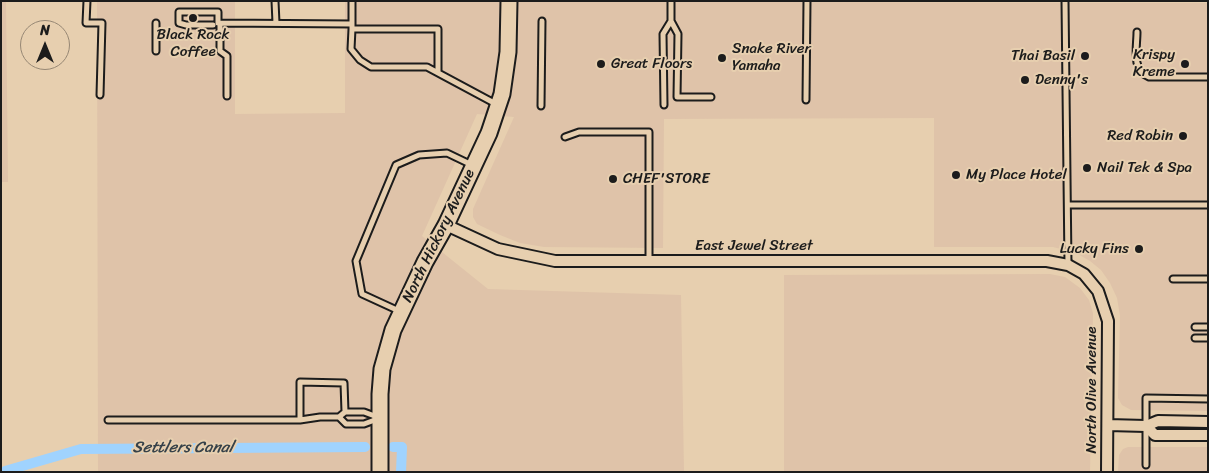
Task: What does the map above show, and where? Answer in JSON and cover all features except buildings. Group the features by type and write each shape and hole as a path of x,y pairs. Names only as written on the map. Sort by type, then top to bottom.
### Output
{"street":[{"name":"North Hickory Avenue","path":"380,472 382,370 393,330 490,133 502,94 508,52 508,1"},
{"name":"East Jewel Street","path":"446,225 498,249 555,262 1047,262 1068,265"},
{"name":"North Olive Avenue","path":"1068,265 1084,274 1098,291 1108,321 1107,472"},
{"path":"1108,425 1146,426 1158,421 1208,422"},
{"path":"1146,426 1155,435 1208,435"}],"lane":[{"path":"86,1 86,23 102,23 100,95"},
{"path":"275,1 276,23"},
{"path":"352,1 351,49 360,60 371,67 427,67 498,106"},
{"path":"671,1 671,21 678,34 677,97 711,97"},
{"path":"806,100 807,1"},
{"path":"1065,1 1068,265"},
{"path":"179,12 218,12 215,24 186,25 179,23 179,12"},
{"path":"541,106 542,21"},
{"path":"664,105 663,34 671,21"},
{"path":"156,23 156,51"},
{"path":"227,96 227,56 220,51 220,23 276,23 438,29 438,72"},
{"path":"1138,32 1137,66 1143,74 1149,77 1208,77"},
{"path":"565,137 579,132 649,132 649,262"},
{"path":"401,313 362,294 356,261 396,165 420,155 447,153 474,166"},
{"path":"1068,205 1208,205"},
{"path":"1173,279 1208,279"},
{"path":"1195,327 1208,327"},
{"path":"1195,338 1208,338"},
{"path":"300,420 300,382 344,382 345,412"},
{"path":"1146,465 1146,398 1208,399"},
{"path":"108,420 300,420 339,417 345,412 364,412 380,418"},
{"path":"339,417 346,424 364,424 380,418"}],"shaded area":[{"path":"1,1 6,1 8,182 1,182"},
{"path":"97,1 235,1 235,114 345,113 345,1 1208,3 1208,411 1131,410 1122,405 1118,398 1120,316 1117,298 1101,270 1090,261 1076,253 1053,247 934,247 934,118 664,119 663,248 544,247 520,243 500,235 477,224 473,217 473,209 514,117 477,114 422,236 488,289 681,295 684,472 98,472"},
{"path":"1050,274 1065,277 1080,288 1089,300 1093,313 1090,472 784,472 784,275"},
{"path":"1128,447 1208,447 1208,472 1118,472 1119,455 1123,449"}],"waterway":[{"name":"Settlers Canal","path":"5,471 81,449 365,447"},
{"path":"393,447 402,447 401,472"}],"place":[{"name":"Black Rock Coffee","path":"193,18"},
{"name":"Thai Basil","path":"1085,56"},
{"name":"Snake River Yamaha","path":"722,58"},
{"name":"Great Floors","path":"601,64"},
{"name":"Krispy Kreme","path":"1185,64"},
{"name":"Denny's","path":"1025,80"},
{"name":"Red Robin","path":"1183,136"},
{"name":"Nail Tek & Spa","path":"1087,168"},
{"name":"My Place Hotel","path":"956,175"},
{"name":"CHEF'STORE","path":"613,179"},
{"name":"Lucky Fins","path":"1139,249"}]}
